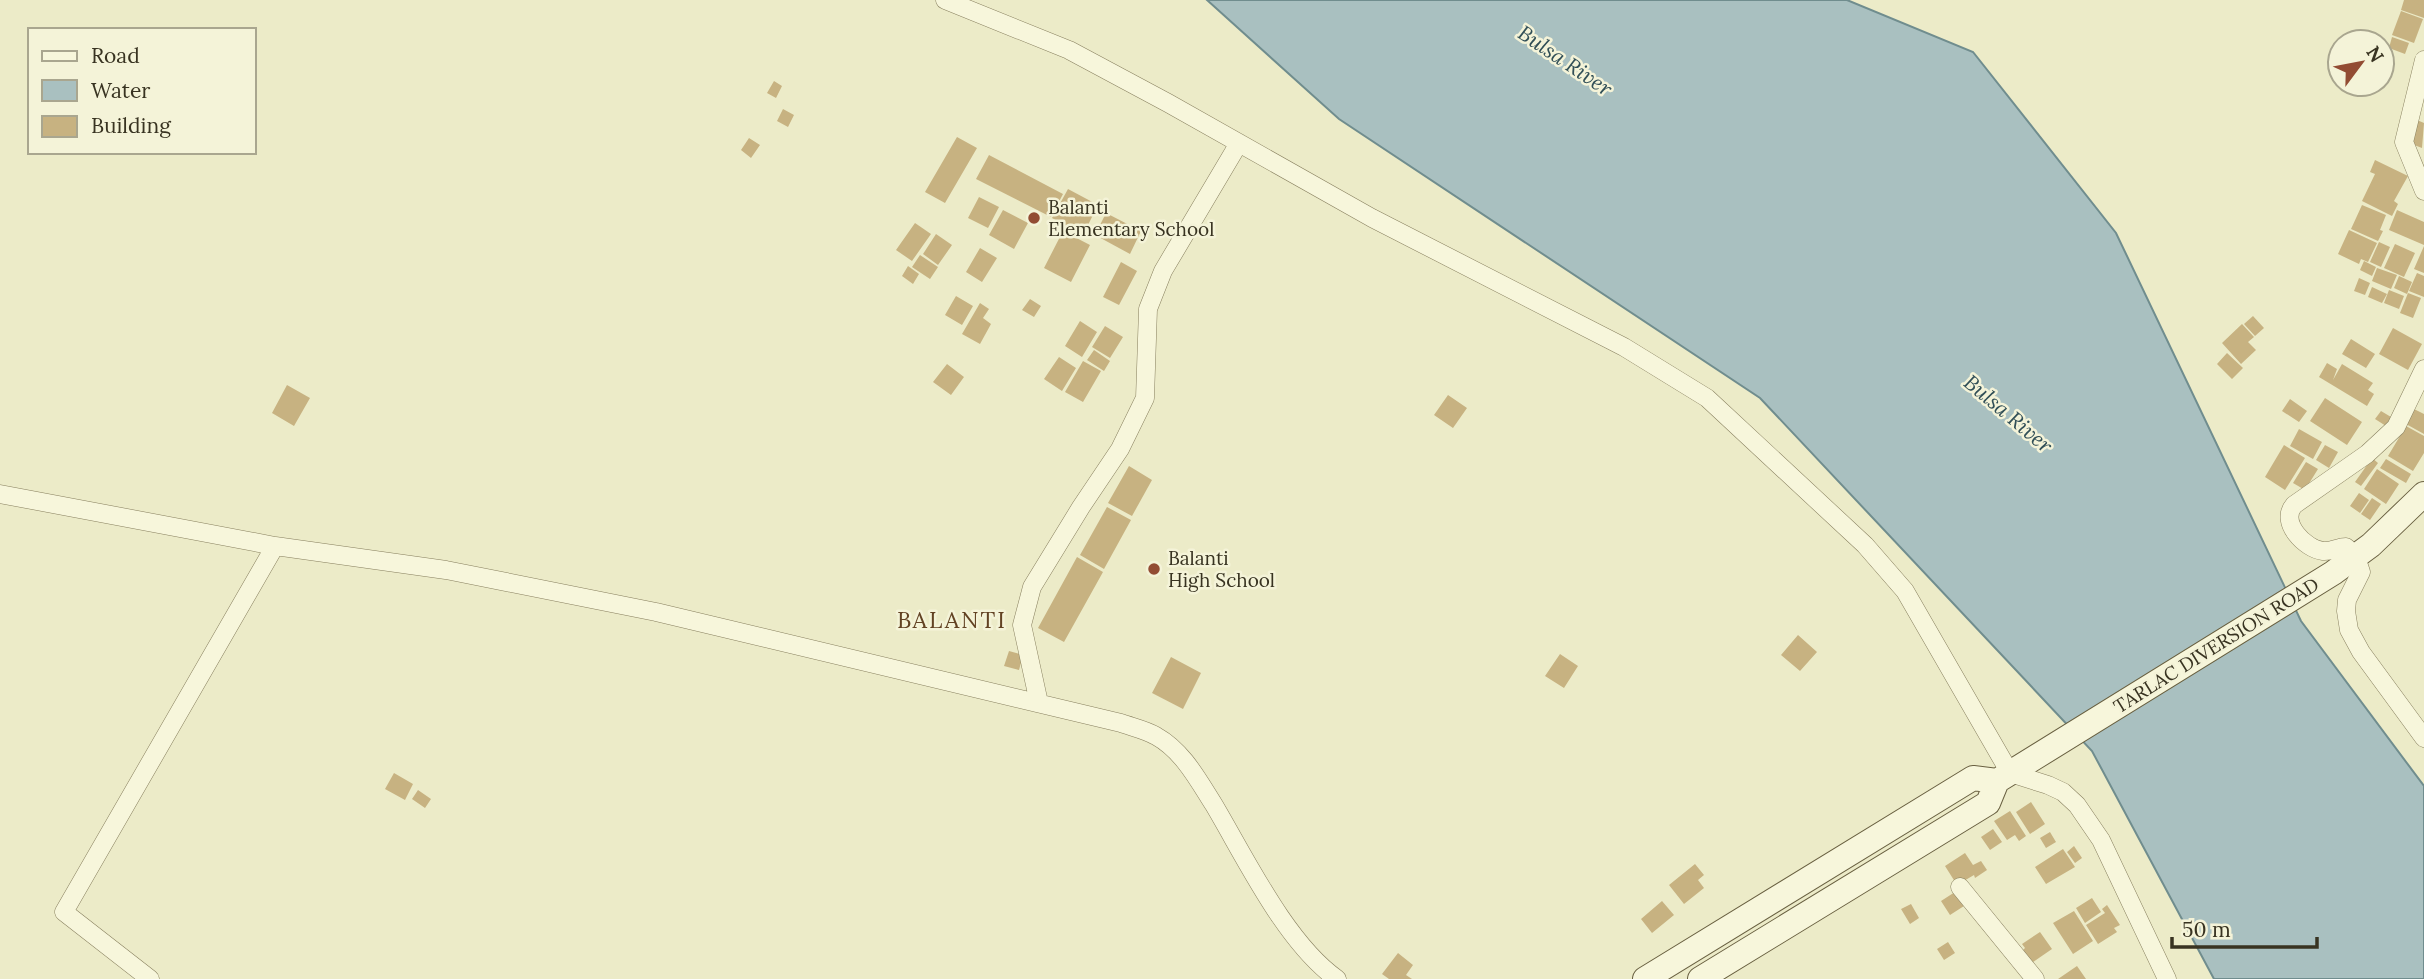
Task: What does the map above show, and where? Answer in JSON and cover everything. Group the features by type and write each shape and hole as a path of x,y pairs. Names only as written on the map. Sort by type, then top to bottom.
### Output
{"main road":[{"name":"TARLAC DIVERSION ROAD","path":"1700,979 1989,803 2010,773 2333,573 2391,528 2424,494"},
{"name":"TARLAC DIVERSION ROAD","path":"1645,979 1973,778 2010,773"}],"street":[{"path":"945,0 1069,50 1372,218 1624,347 1707,398 1866,545 1905,591 2010,773 2063,792 2077,805 2101,840 2167,979"},
{"path":"2424,60 2404,142 2424,191"},
{"path":"1040,703 1022,625 1032,587 1120,449 1145,398 1148,309 1163,271 1239,143"},
{"path":"2424,369 2396,428 2367,454 2327,480 2289,511 2292,527 2309,545 2327,551 2346,548 2356,557 2361,572 2347,600 2349,630 2361,652 2424,738"},
{"path":"0,494 275,546 446,570 656,612 1121,723 1156,736 1178,754 1197,777 1301,947 1337,979"},
{"path":"150,979 64,912 275,546"},
{"path":"1960,887 2035,979"}],"water":[{"name":"Bulsa River","path":"1207,0 1847,0 1973,52 2116,233 2301,621 2424,786 2424,979 2214,979 2092,751 1760,398 1339,119"}],"building":[{"path":"2404,0 2424,0 2424,18 2401,10"},
{"path":"2401,11 2423,19 2414,43 2396,36 2395,28"},
{"path":"2396,38 2409,43 2405,54 2396,51"},
{"path":"774,81 782,86 776,98 767,93"},
{"path":"783,109 794,115 788,127 777,121"},
{"path":"2417,120 2424,123 2422,148 2409,143"},
{"path":"957,137 977,148 945,203 925,192"},
{"path":"749,138 760,145 751,158 741,150"},
{"path":"989,155 1063,194 1051,217 976,179"},
{"path":"2375,160 2408,176 2394,201 2398,204 2392,216 2362,201 2375,174 2370,172"},
{"path":"1068,189 1098,205 1083,235 1052,218"},
{"path":"979,197 999,207 988,228 968,218"},
{"path":"2362,205 2386,215 2378,241 2351,229"},
{"path":"1003,210 1028,223 1014,249 989,235"},
{"path":"2397,210 2424,222 2424,245 2389,230"},
{"path":"1106,213 1141,231 1130,254 1095,235"},
{"path":"915,223 931,234 912,261 896,250"},
{"path":"2349,230 2377,243 2368,262 2361,259 2359,264 2338,254"},
{"path":"1063,231 1090,245 1071,282 1044,268"},
{"path":"936,234 952,245 938,265 923,254"},
{"path":"2379,242 2390,247 2381,267 2370,262"},
{"path":"2395,244 2415,253 2404,277 2384,268"},
{"path":"2424,246 2424,273 2414,269"},
{"path":"980,248 997,258 982,282 966,272"},
{"path":"920,255 938,267 930,279 912,267"},
{"path":"2364,261 2376,267 2372,276 2360,270"},
{"path":"1121,262 1137,271 1119,305 1103,297"},
{"path":"908,266 919,274 913,284 902,276"},
{"path":"2377,268 2397,275 2391,289 2372,281"},
{"path":"2417,273 2424,276 2424,297 2409,291"},
{"path":"2399,276 2412,282 2407,294 2394,288"},
{"path":"2359,278 2370,283 2365,295 2354,291"},
{"path":"2372,287 2387,294 2382,303 2368,297"},
{"path":"2389,290 2404,296 2399,309 2384,303"},
{"path":"2408,293 2421,298 2413,318 2400,313"},
{"path":"956,296 973,306 962,325 945,315"},
{"path":"1030,299 1041,306 1034,317 1022,310"},
{"path":"980,303 989,309 983,318 991,324 980,344 962,334"},
{"path":"2253,316 2264,328 2255,336 2244,324"},
{"path":"1080,321 1097,332 1082,357 1065,346"},
{"path":"2242,324 2254,337 2248,342 2256,350 2241,364 2222,343"},
{"path":"1105,326 1123,337 1110,358 1092,347"},
{"path":"2393,328 2422,344 2408,370 2379,354"},
{"path":"2351,339 2375,354 2366,368 2342,354"},
{"path":"1094,350 1110,361 1104,371 1087,360"},
{"path":"2227,353 2243,368 2232,379 2217,364"},
{"path":"1059,357 1076,368 1062,391 1044,379"},
{"path":"1083,361 1101,371 1083,402 1065,392"},
{"path":"2327,363 2337,369 2333,380 2342,364 2373,383 2368,390 2374,394 2367,406 2319,377"},
{"path":"947,364 964,377 951,395 933,382"},
{"path":"287,385 310,398 294,426 272,413"},
{"path":"1448,395 1467,408 1453,428 1434,415"},
{"path":"2325,398 2362,422 2347,445 2310,421"},
{"path":"2290,399 2307,411 2299,422 2282,411"},
{"path":"2414,409 2424,414 2424,434 2406,424"},
{"path":"2381,411 2391,417 2386,426 2375,419"},
{"path":"2406,426 2424,436 2424,453 2413,471 2388,456"},
{"path":"2299,429 2322,442 2313,459 2290,446"},
{"path":"2284,445 2305,458 2285,490 2265,477"},
{"path":"2325,445 2338,452 2329,468 2316,460"},
{"path":"2372,458 2378,463 2361,486 2355,482"},
{"path":"2386,459 2411,474 2406,483 2380,468"},
{"path":"2306,462 2318,469 2305,490 2293,483"},
{"path":"1129,466 1152,480 1132,516 1108,503"},
{"path":"2377,469 2399,484 2386,504 2364,489"},
{"path":"2359,493 2369,500 2360,513 2350,506"},
{"path":"2372,498 2381,504 2370,520 2361,514"},
{"path":"1107,507 1131,520 1104,569 1080,555"},
{"path":"1077,557 1103,572 1064,642 1038,628"},
{"path":"1798,635 1817,652 1800,671 1781,655"},
{"path":"1009,651 1023,655 1019,670 1004,666"},
{"path":"1560,654 1578,666 1564,688 1545,676"},
{"path":"1171,657 1201,673 1183,709 1152,693"},
{"path":"394,773 413,784 405,800 385,789"},
{"path":"418,790 431,799 425,808 412,799"},
{"path":"2031,802 2045,824 2030,834 2016,812"},
{"path":"2010,811 2026,836 2019,841 2015,835 2007,840 1994,821"},
{"path":"1993,829 2002,842 1990,850 1981,837"},
{"path":"2050,832 2056,842 2046,848 2040,838"},
{"path":"2074,846 2082,858 2075,863 2067,852"},
{"path":"2063,849 2075,867 2046,884 2035,867"},
{"path":"1965,853 1973,865 1981,861 1987,870 1957,885 1945,866"},
{"path":"1695,864 1704,875 1698,880 1704,888 1684,904 1669,885"},
{"path":"1955,892 1964,906 1950,915 1941,901"},
{"path":"2092,898 2101,912 2085,923 2076,908"},
{"path":"1662,901 1674,915 1652,933 1641,919"},
{"path":"1911,904 1919,918 1910,924 1901,909"},
{"path":"2107,905 2120,925 2114,928 2117,932 2098,944 2086,925 2105,913 2102,909"},
{"path":"2074,911 2093,941 2073,954 2053,923"},
{"path":"2040,932 2052,949 2030,964 2021,952 2025,948 2022,944"},
{"path":"1948,942 1955,953 1944,960 1937,949"},
{"path":"1398,953 1413,965 1406,975 1412,979 1389,979 1382,974"},
{"path":"2077,966 2086,979 2058,979"}],"place":[{"name":"Balanti Elementary School","path":"1034,218"},
{"name":"Balanti High School","path":"1154,569"}],"district":[{"name":"BALANTI","path":"952,620"}]}
